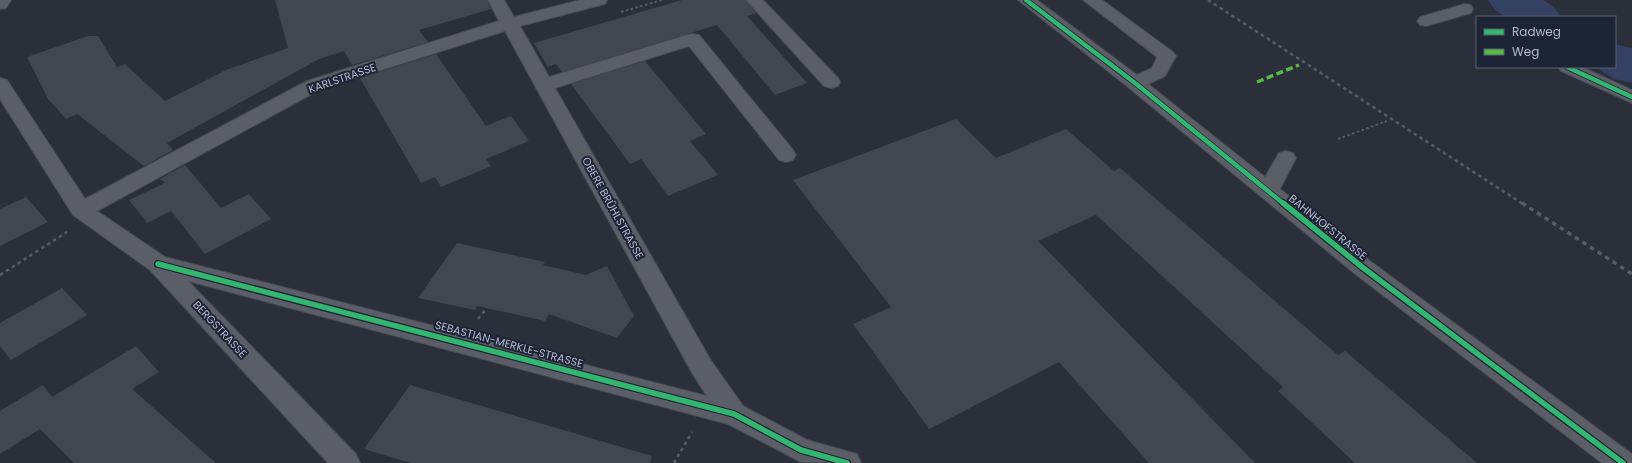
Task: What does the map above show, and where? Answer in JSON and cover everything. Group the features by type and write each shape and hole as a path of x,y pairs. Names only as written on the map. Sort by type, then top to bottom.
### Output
{"street":[{"path":"0,4 3,0"},
{"name":"OBERE BRÜHLSTRASSE","path":"496,0 701,366 734,414"},
{"name":"KARLSTRASSE","path":"86,214 314,85 509,24 599,0"},
{"path":"754,0 831,82"},
{"name":"BAHNHOFSTRASSE","path":"1026,0 1135,83 1362,267 1623,463"},
{"path":"1092,0 1168,56 1159,72 1135,83"},
{"path":"1426,21 1464,9"},
{"path":"543,85 693,39 786,155"},
{"path":"1570,68 1632,98"},
{"path":"0,84 86,214"},
{"path":"1268,191 1286,158"},
{"name":"BERGSTRASSE","path":"86,214 158,264 346,463"},
{"name":"SEBASTIAN-MERKLE-STRASSE","path":"158,264 734,414 801,450 847,463"}],"path":[{"path":"1338,139 1358,133 1387,121"},
{"path":"0,275 86,214"}],"building":[{"path":"275,0 487,0 491,9 419,30 428,42 352,65 344,51 319,59 167,143 173,150 144,166 77,114 66,119 48,99 27,57 88,36 98,36 117,67 125,64 165,101 226,70 288,48"},
{"path":"682,0 745,0 756,13 747,16 807,83 775,95 717,25 562,72 556,64 548,67 534,43"},
{"path":"436,54 486,126 511,116 529,141 486,159 491,166 441,187 435,177 421,183 360,78"},
{"path":"645,61 706,134 690,141 718,175 668,196 641,159 630,164 571,84"},
{"path":"956,119 996,158 1066,129 1114,171 1120,168 1338,355 1345,351 1477,463 1355,463 1278,391 1283,387 1096,215 1038,241 1255,463 1149,463 1059,362 929,429 853,324 891,307 793,180"},
{"path":"185,165 221,208 249,194 271,219 205,254 171,211 147,223 129,200 165,183 160,179"},
{"path":"26,197 48,222 0,246 0,209"},
{"path":"457,243 545,262 543,265 586,275 607,266 634,316 617,338 549,314 545,321 477,306 475,310 418,298"},
{"path":"62,288 87,315 11,360 0,346 0,323"},
{"path":"136,346 159,372 132,389 216,463 74,463 40,429 0,454 0,411 43,385 52,397"},
{"path":"410,385 652,456 650,463 410,463 364,449"}],"waterway":[{"path":"1511,0 1536,16"},
{"path":"1616,60 1632,68"}],"railway":[{"path":"1208,0 1523,204"},
{"path":"1522,203 1632,274"}],"marked path":[{"path":"1257,82 1299,65"}],"cycle path":[{"path":"1026,0 1135,83 1362,267 1623,463"},
{"path":"1569,68 1632,97"},
{"path":"158,264 734,414 801,450 847,463"}]}
